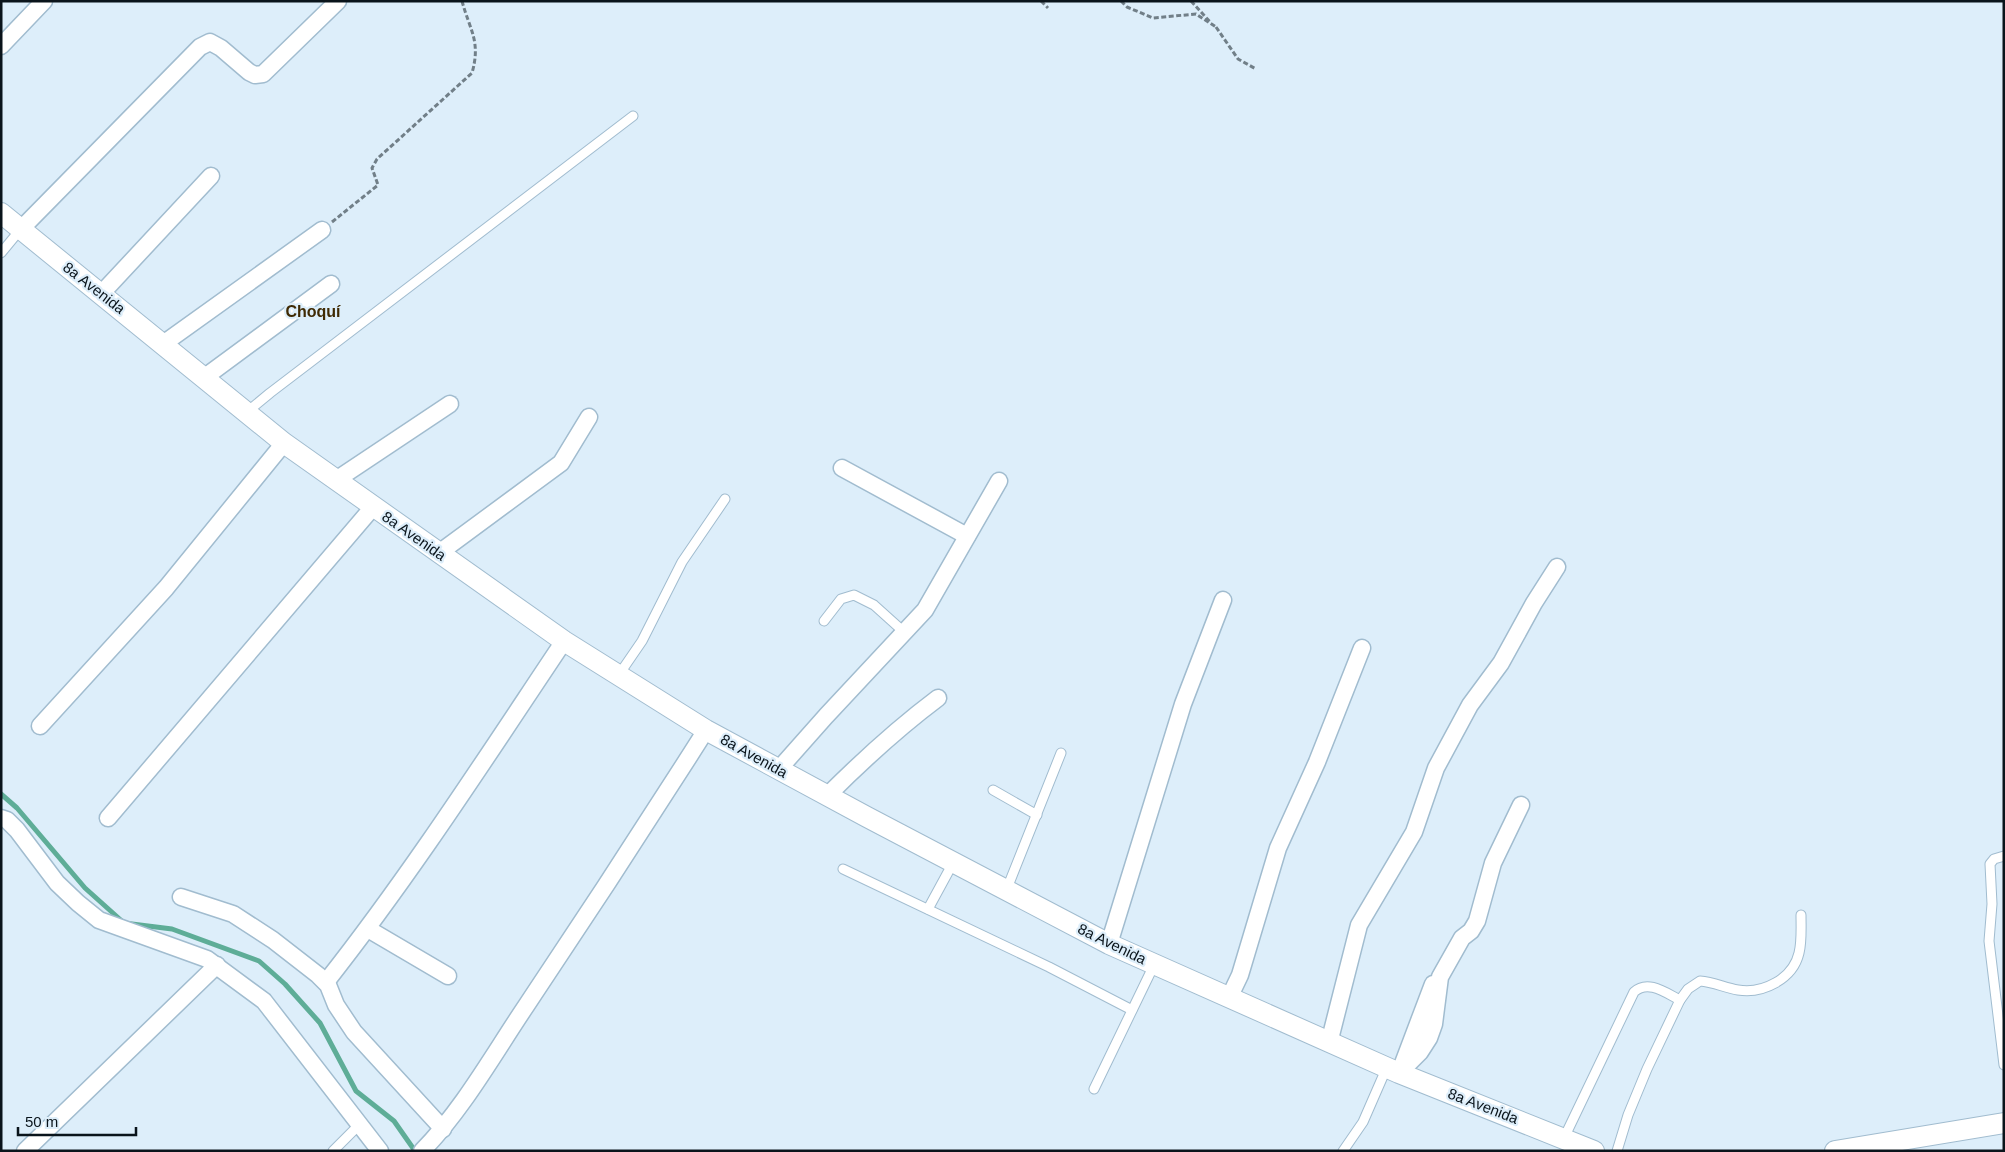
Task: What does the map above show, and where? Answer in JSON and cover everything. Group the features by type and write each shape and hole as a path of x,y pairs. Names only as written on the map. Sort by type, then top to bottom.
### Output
{"street":[{"path":"1,46 44,1"},
{"path":"20,230 200,47 210,42 221,48 249,72 255,75 263,74 338,1"},
{"path":"101,294 212,176"},
{"name":"8a Avenida","path":"1,213 284,443 564,641 706,730 1108,944 1329,1043 1564,1138 1588,1150"},
{"path":"163,344 322,230"},
{"path":"205,377 331,284"},
{"path":"336,480 450,404"},
{"path":"439,553 561,463 589,417"},
{"path":"40,726 166,588 284,443"},
{"path":"842,468 967,536"},
{"path":"779,770 826,716 925,610 999,480"},
{"path":"108,818 373,507"},
{"path":"1329,1043 1359,925 1414,832 1436,768 1470,704 1501,663 1534,603 1557,567"},
{"path":"1108,944 1183,704 1224,600"},
{"path":"326,982 368,929 435,834 564,641"},
{"path":"1229,998 1240,975 1278,848 1317,762 1362,648"},
{"path":"827,796 866,757 938,698"},
{"path":"422,1151 439,1133 614,875 706,730"},
{"path":"1393,1070 1446,952 1450,946 1471,931 1477,920 1493,863 1521,805"},
{"path":"1,818 17,830 57,883 98,920 207,959 264,1001 380,1151"},
{"path":"182,897 233,914 273,940 318,974 326,982 336,1005 354,1032 439,1133"},
{"path":"368,929 448,976"},
{"path":"25,1151 217,965"},
{"path":"1835,1151 1902,1145 2004,1123"}],"lane":[{"path":"247,412 633,116"},
{"path":"1,253 20,230"},
{"path":"618,676 642,641 682,562 725,498"},
{"path":"824,621 841,599 854,595 874,605 904,632"},
{"path":"1006,891 1061,753"},
{"path":"993,790 1037,815"},
{"path":"2004,856 1994,859 1990,864 1992,904 1989,941 2004,1065"},
{"path":"928,909 953,863"},
{"path":"843,869 1049,967 1132,1010"},
{"path":"1617,1151 1628,1115 1647,1069 1680,1000 1688,989 1700,981 1750,991 1761,989 1783,977 1791,971 1800,953 1801,915"},
{"path":"1094,1089 1154,965"},
{"path":"1564,1138 1638,987 1655,988 1680,1000"},
{"path":"1343,1151 1363,1122 1393,1070"},
{"path":"333,1151 360,1124"}],"path":[{"path":"322,230 378,185 372,168 378,159 472,73 476,58 476,44 462,1"},
{"path":"1041,1 1048,8"},
{"path":"1121,1 1127,7 1153,18 1196,14 1216,28"},
{"path":"1191,1 1216,28 1238,59 1256,69"}],"waterway":[{"path":"1,794 17,808 85,888 124,923 172,929 259,961 285,984 320,1023 356,1091 394,1121 415,1151"}],"district":[{"name":"Choquí","path":"313,311"}]}
